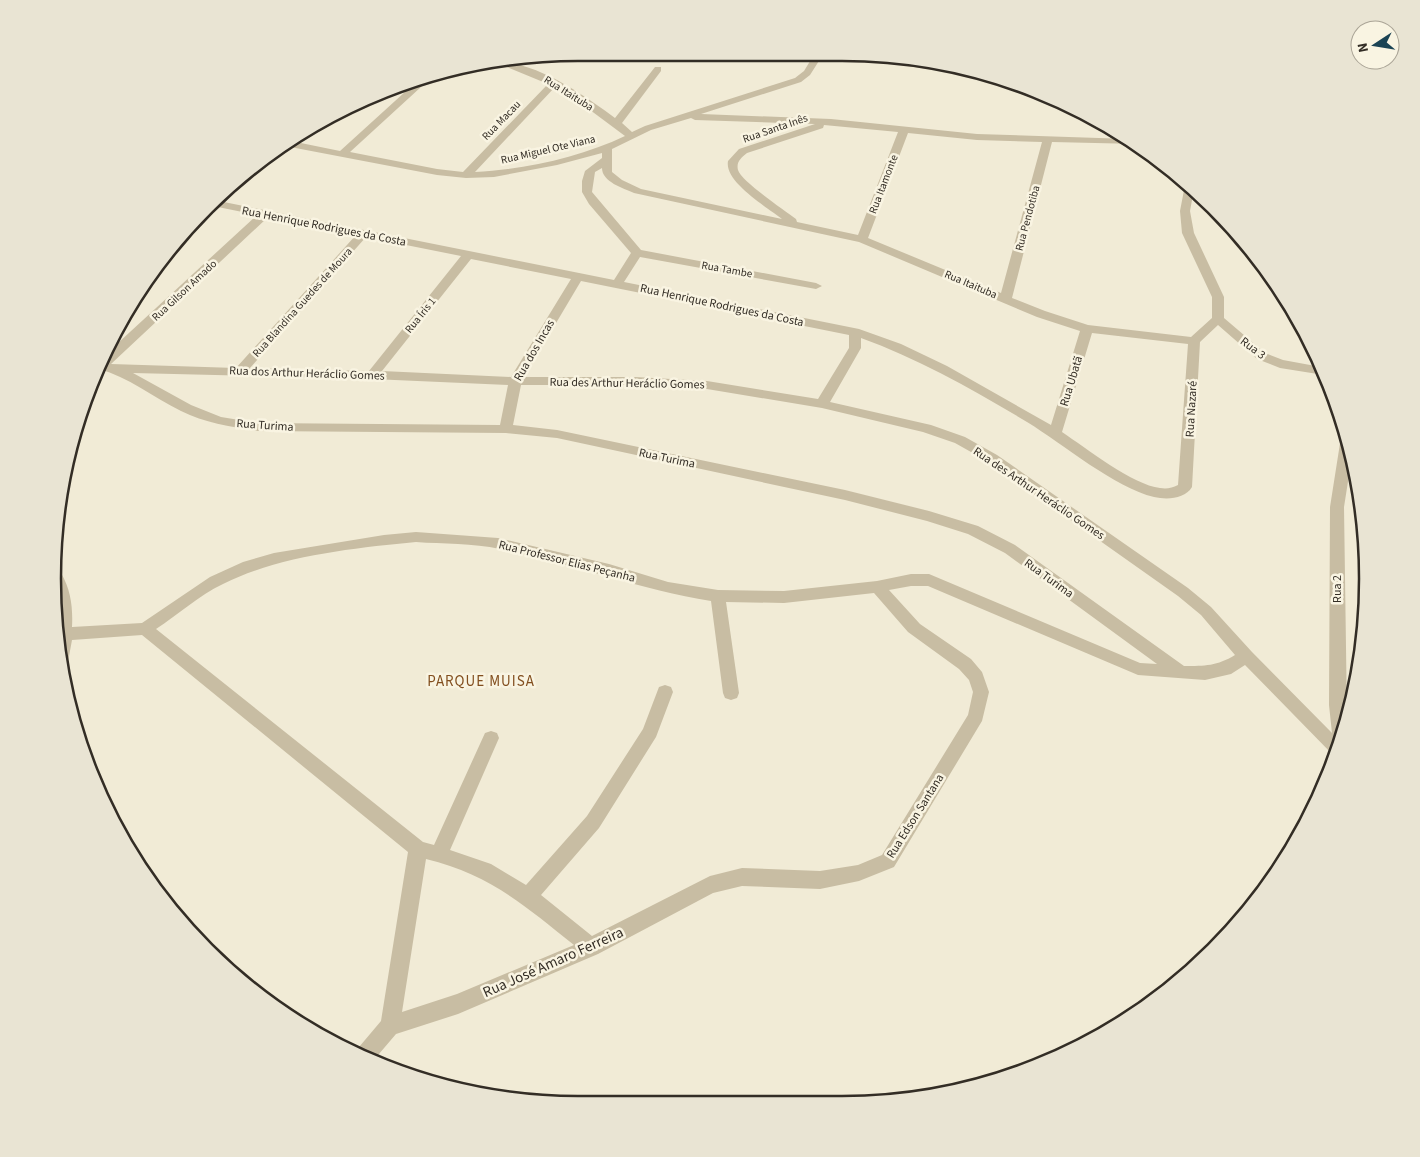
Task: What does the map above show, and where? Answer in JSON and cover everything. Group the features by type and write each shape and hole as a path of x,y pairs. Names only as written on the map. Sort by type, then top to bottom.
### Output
{"street":[{"name":"Rua Miguel Ote Viana","path":"296,145 437,172 466,175 521,170 606,154 630,135 648,128 798,80 807,73 815,61"},
{"name":"Rua Itaituba","path":"511,66 536,73 555,82 630,135"},
{"path":"616,124 658,68"},
{"name":"Rua Macau","path":"466,175 555,82"},
{"path":"342,154 415,88"},
{"path":"684,117 831,122 977,137 1117,141"},
{"name":"Rua Santa Inês","path":"796,224 740,181 733,173 732,165 735,157 743,151 831,122"},
{"name":"Rua Itamonte","path":"862,239 904,130"},
{"name":"Rua Pendotiba","path":"1006,298 1048,138"},
{"path":"606,154 590,172 587,181 587,192 593,202 637,253 618,283"},
{"name":"Rua Itaituba","path":"606,154 607,173 618,182 638,192 862,239 1041,314 1087,330 1194,341"},
{"path":"1188,195 1185,211 1188,233 1218,298 1218,320 1194,341"},
{"name":"Rua Henrique Rodrigues da Costa","path":"221,205 618,283 855,332 897,347 943,368 1054,433 1129,482 1156,494 1172,494 1185,487 1187,476"},
{"name":"Rua Gilson Amado","path":"109,363 265,214"},
{"name":"Rua Blandina Guedes de Moura","path":"240,371 364,233"},
{"name":"Rua Tambe","path":"637,253 816,286"},
{"name":"Rua Íris 1","path":"372,375 468,255"},
{"name":"Rua dos Incas","path":"506,429 515,381 578,276"},
{"name":"Rua 3","path":"1218,320 1261,356 1280,364 1314,370"},
{"name":"Rua Ubatã","path":"1054,433 1087,330"},
{"path":"822,404 855,348 855,332"},
{"name":"Rua Nazaré","path":"1187,476 1194,341"},
{"name":"Rua dos Arthur Heráclio Gomes","path":"108,366 515,381"},
{"name":"Rua Turima","path":"107,367 186,408 219,421 258,427 506,429 557,434 845,495 929,516 973,530 1010,550 1181,673"},
{"name":"Rua des Arthur Heráclio Gomes","path":"515,381 635,381 707,385 822,404 926,428 960,440 992,458 1183,592 1206,611 1246,656 1331,744"},
{"name":"Rua 2","path":"1339,720 1337,507 1344,459"},
{"name":"Rua Professor Elias Peçanha","path":"145,629 215,581 248,566 274,558 384,540 416,537 498,543 609,570 668,588 718,596 784,597 877,587 911,580 929,580 1138,669 1181,673 1205,672 1225,669 1246,656"},
{"name":"Rua Edson Santana","path":"710,885 742,877 820,880 859,873 888,861 976,716 981,692 976,677 965,664 914,628 877,587"},
{"path":"61,589 65,634 145,629 418,849 439,854 485,870 528,896 590,947"},
{"path":"718,596 731,693"},
{"path":"528,896 593,822 650,732 665,692"},
{"path":"439,854 491,738"},
{"path":"369,1050 390,1026 418,849"},
{"name":"Rua José Amaro Ferreira","path":"390,1026 458,1004 590,947 710,885"}],"district":[{"name":"PARQUE MUISA","path":"481,681"}]}
